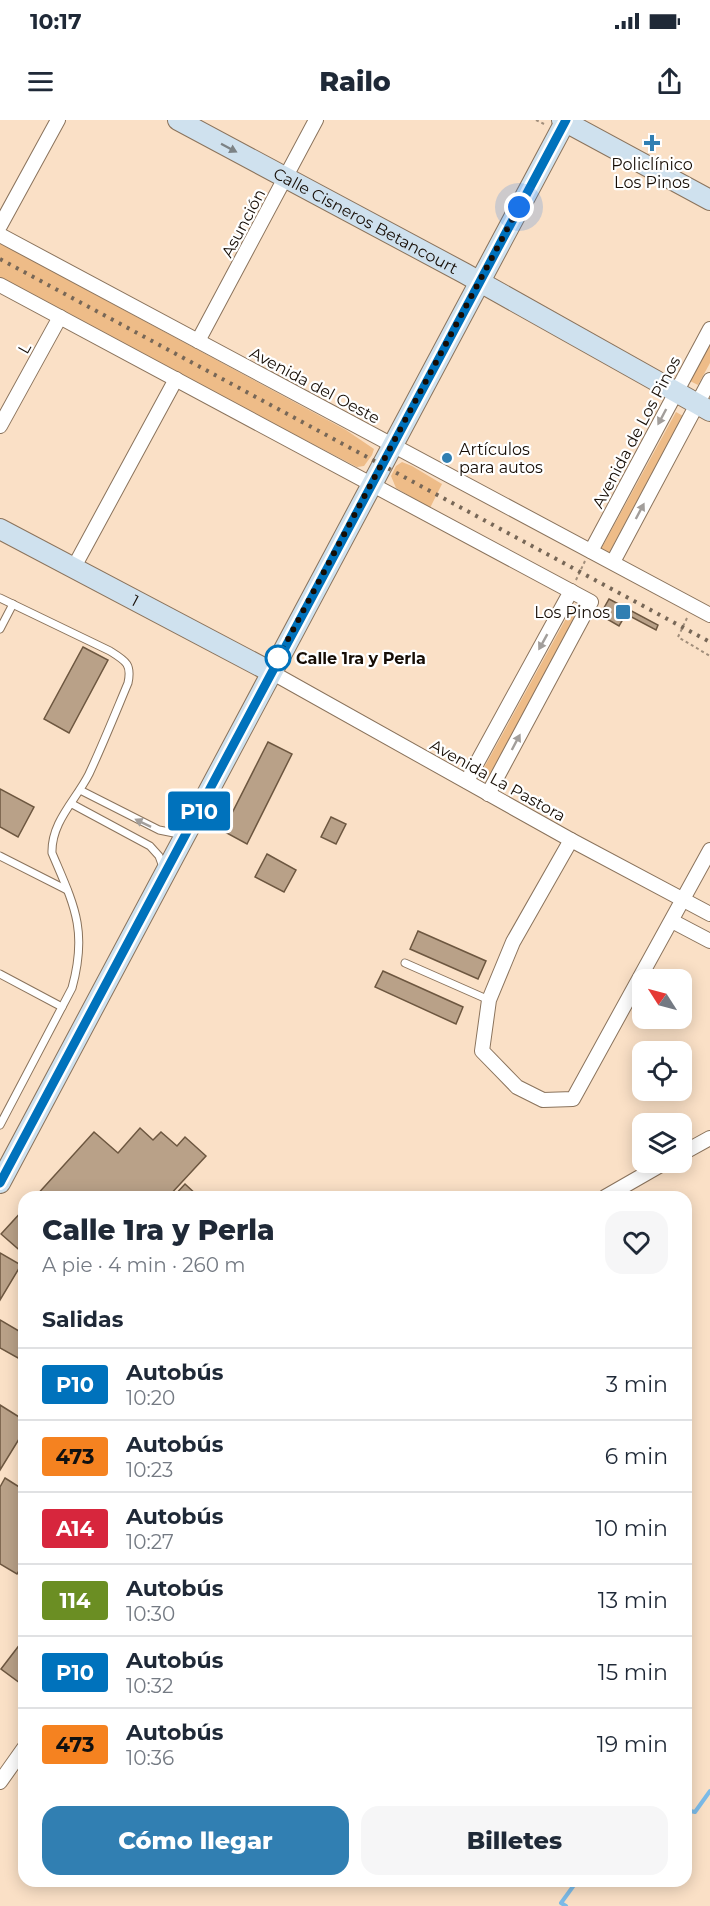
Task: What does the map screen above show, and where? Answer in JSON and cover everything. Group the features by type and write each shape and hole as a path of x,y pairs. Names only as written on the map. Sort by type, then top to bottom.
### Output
{"main road":[{"name":"Calle Cisneros Betancourt","path":"178,120 479,282 704,407"},
{"path":"0,1183 564,120 710,200"},
{"name":"1","path":"0,529 271,672"}],"street":[{"path":"0,226 58,120"},
{"name":"Asunción","path":"198,341 316,120"},
{"name":"Avenida del Oeste","path":"0,235 710,615"},
{"path":"0,285 591,602 488,794"},
{"name":"L","path":"0,426 60,317"},
{"name":"Avenida de Los Pinos","path":"591,551 710,329"},
{"path":"74,567 176,379"},
{"path":"613,562 704,407 710,380"},
{"path":"467,781 571,591"},
{"name":"Avenida La Pastora","path":"271,672 571,840 710,914"},
{"path":"571,840 513,942 489,1000 482,1051 518,1087 543,1101 573,1099 710,850"},
{"path":"672,921 710,941"},
{"path":"692,1148 710,1138"},
{"path":"615,1191 647,1173"},
{"path":"0,1782 18,1756"}],"lane":[{"path":"0,598 110,651 129,666 130,674 102,746 80,790 57,826 51,843 51,853 78,923 77,969 72,988 0,1125"},
{"path":"0,629 13,604"},
{"path":"80,790 166,833 182,830 195,818"},
{"path":"72,804 150,846 159,856 163,869 162,877"},
{"path":"0,856 67,890"},
{"path":"405,963 489,1000"},
{"path":"0,974 62,1007"}],"path":[{"path":"571,591 591,551"},
{"path":"695,606 678,637 710,656"}],"shaded area":[{"path":"0,243 346,430 374,449 372,455 364,466 357,467 0,282"},
{"path":"710,344 710,363 698,385 690,381"},
{"path":"676,412 683,416 609,553 601,549"},
{"path":"402,462 442,484 430,508 396,488 391,476 396,466"},
{"path":"574,604 582,608 488,780 480,775"}],"building":[{"path":"609,599 658,625 656,630 626,614 619,626 600,615"},
{"path":"83,647 108,660 69,733 44,719"},
{"path":"268,742 292,754 247,844 223,831"},
{"path":"0,789 34,807 18,837 0,827"},
{"path":"331,817 346,824 336,844 321,837"},
{"path":"267,854 296,870 284,892 255,877"},
{"path":"418,931 486,961 478,979 410,949"},
{"path":"383,971 463,1007 456,1024 375,987"},
{"path":"140,1128 153,1140 161,1132 177,1146 185,1137 206,1156 174,1191 40,1191 94,1132 118,1153"},
{"path":"185,1184 193,1191 179,1191"},
{"path":"18,1216 18,1249 1,1234"},
{"path":"0,1253 18,1263 18,1270 0,1300"},
{"path":"0,1320 18,1330 18,1358 0,1348"},
{"path":"0,1405 18,1416 18,1441 0,1470"},
{"path":"5,1478 18,1486 17,1574 0,1564 0,1487"},
{"path":"18,1647 18,1682 1,1669"}],"waterway":[{"path":"692,1811 695,1812 710,1791"},
{"path":"566,1906 561,1903 573,1887"}],"railway":[{"path":"0,259 710,642"}],"bus line":[{"name":"P10","path":"0,1183 370,484 566,120"}],"place":[{"name":"Policlínico Los Pinos","path":"652,143"},
{"name":"Artículos para autos","path":"447,458"},
{"name":"Los Pinos","path":"623,612"},
{"name":"Calle 1ra y Perla","path":"278,658"}],"route":[{"path":"278,658 519,207"}]}
